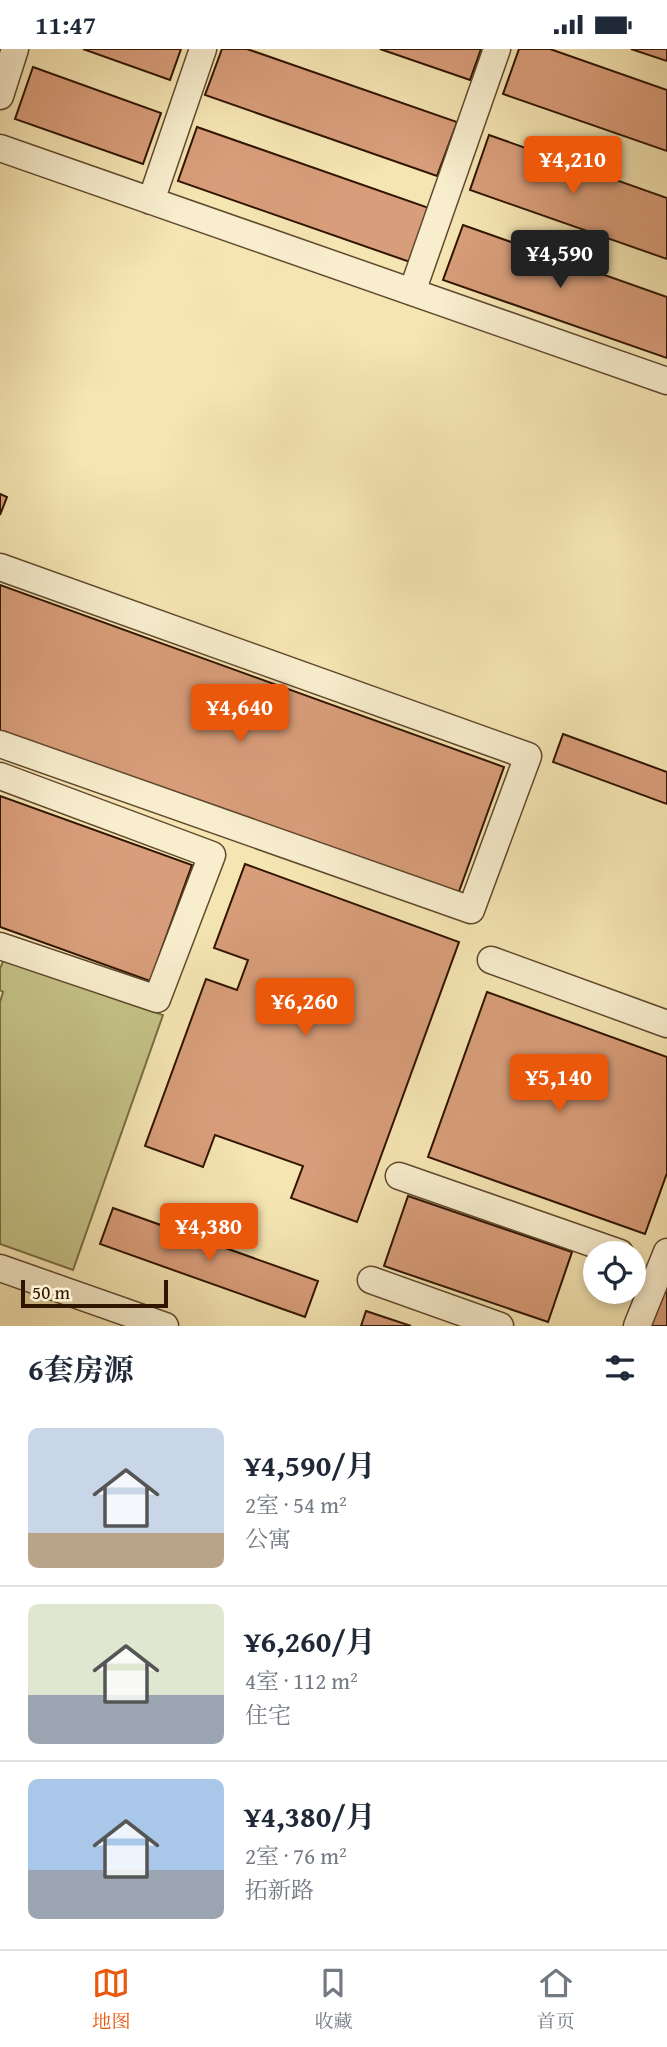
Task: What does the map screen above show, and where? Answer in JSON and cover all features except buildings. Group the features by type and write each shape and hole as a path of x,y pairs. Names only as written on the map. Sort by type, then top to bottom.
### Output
{"street":[{"path":"0,96 15,49"},
{"path":"151,201 203,49"},
{"path":"412,292 497,49"},
{"path":"0,148 667,381"},
{"path":"0,566 527,756 471,910 0,744"},
{"path":"0,776 212,855 157,999 0,946"},
{"path":"491,960 667,1024"},
{"path":"400,1177 585,1241"},
{"path":"636,1326 664,1259 646,1258"},
{"path":"0,1268 165,1326"},
{"path":"371,1280 500,1326"}],"shaded area":[{"path":"4,959 163,1015 73,1270 0,1244 0,1002 3,992 0,990 0,969"}]}
